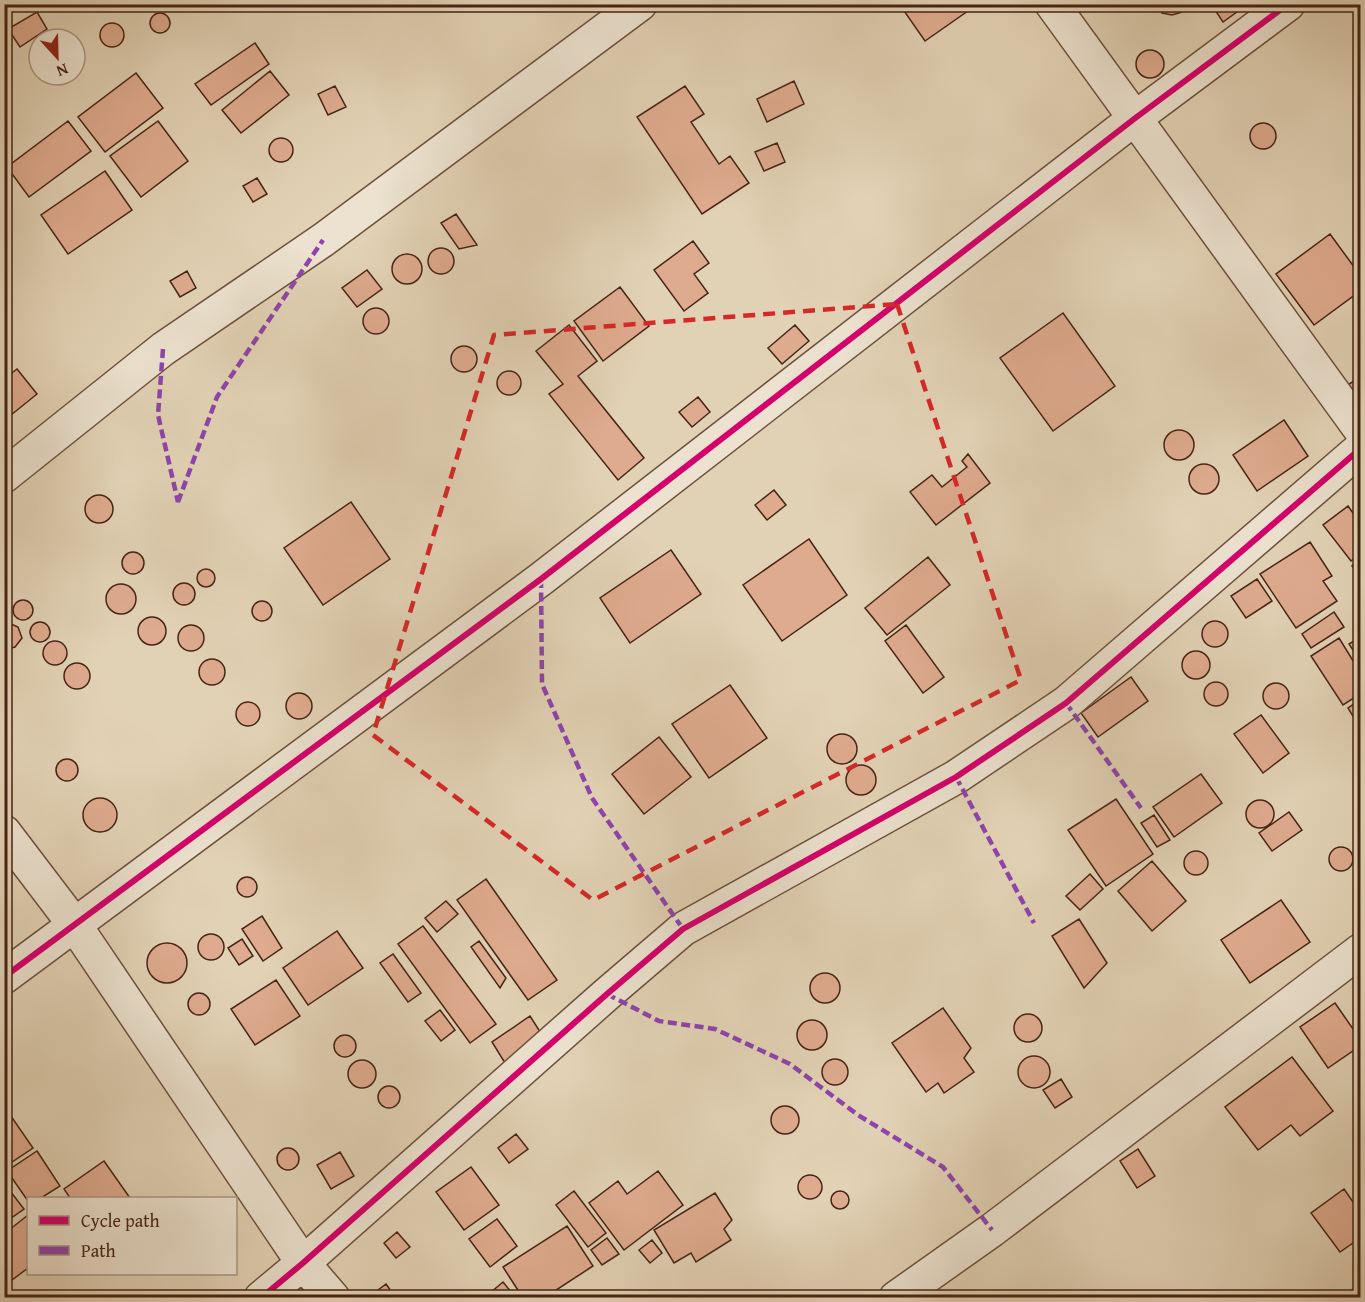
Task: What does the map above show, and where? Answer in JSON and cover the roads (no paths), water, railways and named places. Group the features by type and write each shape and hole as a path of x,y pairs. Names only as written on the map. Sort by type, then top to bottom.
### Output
{"street":[{"path":"4,476 163,349 323,240 640,4"},
{"path":"1052,4 1360,429"},
{"path":"4,977 541,579 1134,119 1288,4"},
{"path":"261,1298 683,929 956,777 1066,703 1360,449"},
{"path":"4,832 74,924 303,1263 333,1298"},
{"path":"896,1298 992,1230 1360,951"}]}
